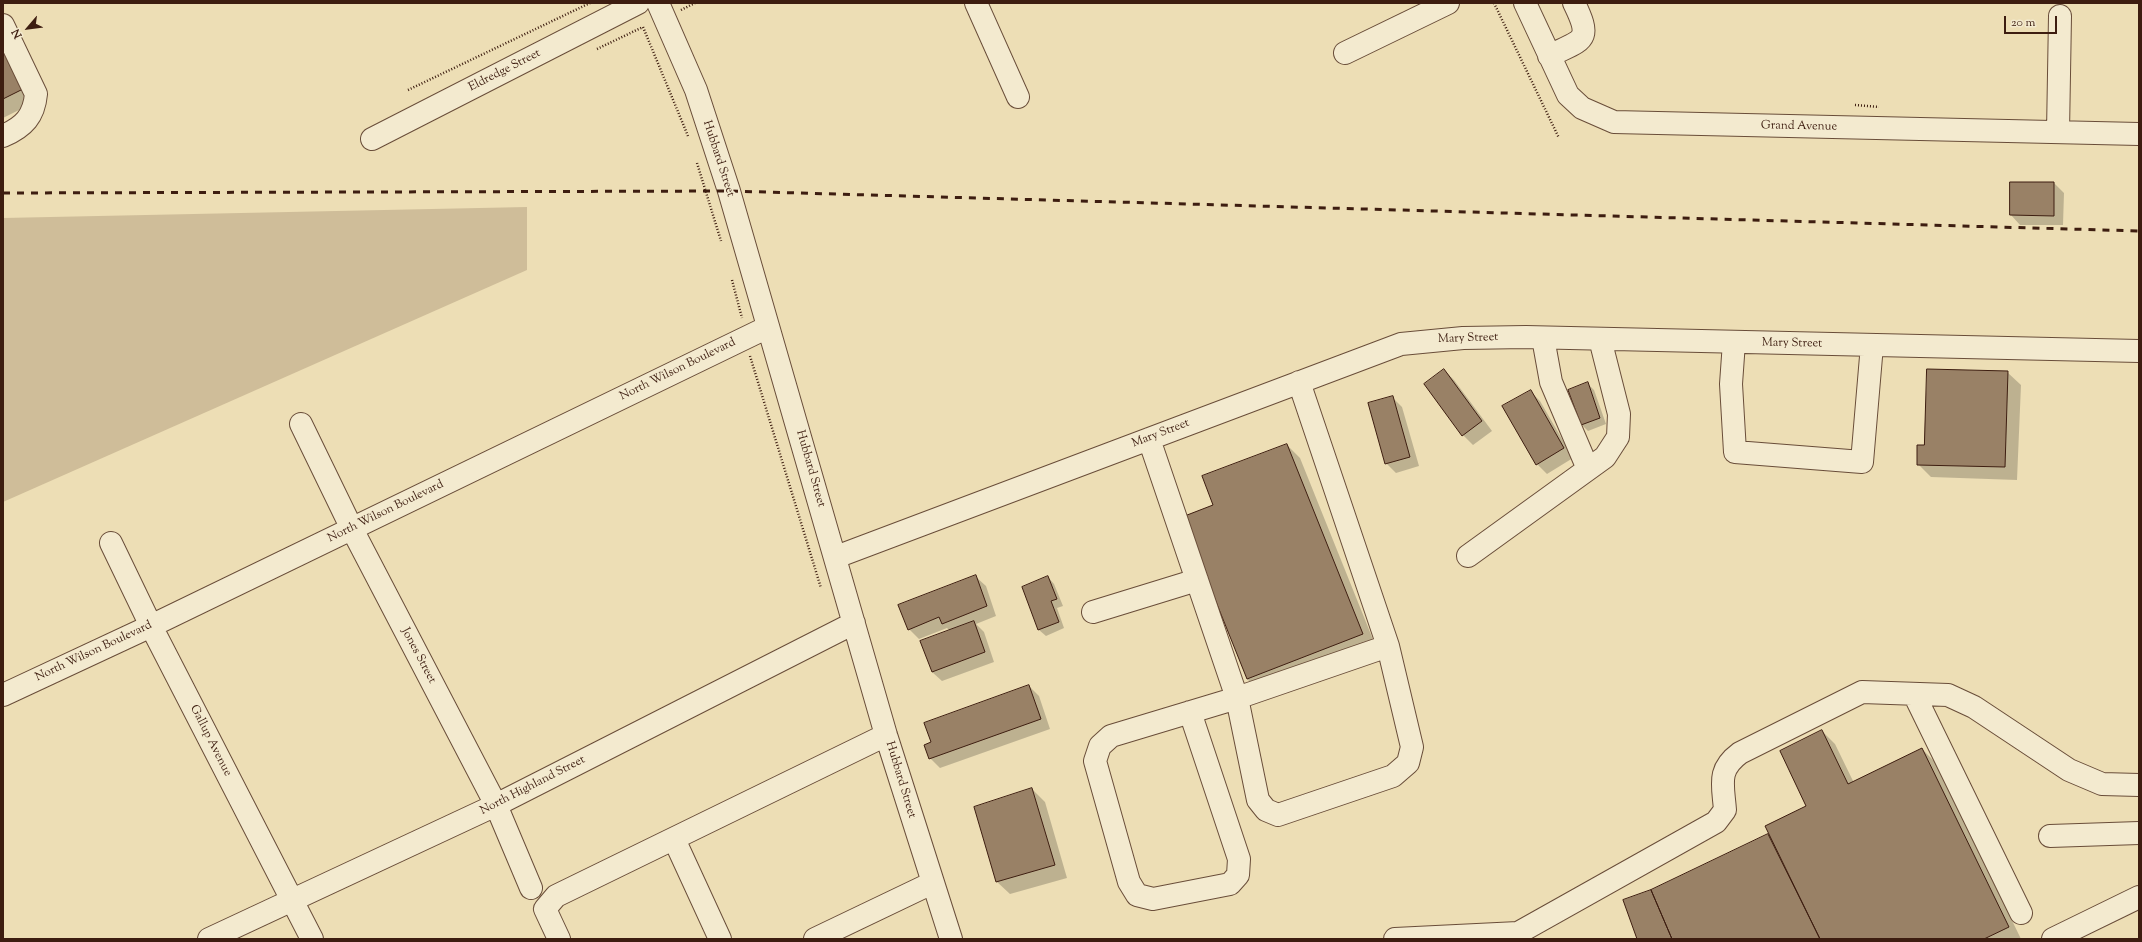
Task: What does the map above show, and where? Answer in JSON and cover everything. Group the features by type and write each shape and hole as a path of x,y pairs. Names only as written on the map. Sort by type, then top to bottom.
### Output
{"street":[{"name":"Eldredge Street","path":"372,139 638,3"},
{"name":"Hubbard Street","path":"658,3 696,90 729,191 886,734 951,939"},
{"path":"976,3 1018,97"},
{"path":"1345,53 1448,3"},
{"name":"Grand Avenue","path":"1525,3 1568,95 1582,108 1614,122 2139,134"},
{"path":"1549,56 1580,41 1584,34 1584,23 1574,3"},
{"path":"2058,132 2060,16"},
{"path":"3,25 36,94 35,104 26,123 3,136"},
{"name":"North Wilson Boulevard","path":"3,695 151,626 768,326"},
{"name":"Mary Street","path":"836,557 1401,344 1463,338 1543,338 2139,352"},
{"path":"1543,338 1551,382 1588,469"},
{"path":"1468,556 1605,457 1618,437 1619,414 1600,339"},
{"path":"1734,342 1731,384 1735,452 1862,462 1872,345"},
{"path":"1149,439 1237,698 1258,800 1266,810 1278,815 1393,776 1408,763 1412,747 1388,646 1298,382"},
{"name":"Jones Street","path":"301,424 352,528 496,805 531,888"},
{"name":"Gallup Avenue","path":"111,542 151,626 312,939"},
{"path":"1093,612 1197,580"},
{"name":"North Highland Street","path":"208,939 293,901 496,805 854,624"},
{"path":"1190,712 1239,859 1238,875 1230,884 1153,899 1138,895 1129,882 1095,761 1100,746 1110,736 1190,712 1237,698 1388,646"},
{"path":"1395,939 1519,936 1716,822 1724,810 1723,776 1728,762 1740,753 1862,692 1948,695 1974,707 2070,770 2102,784 2139,785"},
{"path":"1914,694 2021,913"},
{"path":"560,939 545,909 556,896 886,734"},
{"path":"2050,836 2139,833"},
{"path":"674,839 720,939"},
{"path":"815,939 932,882"},
{"path":"2052,939 2139,897"}],"path":[{"path":"408,90 590,3"},
{"path":"1494,3 1559,138"},
{"path":"643,27 690,142"},
{"path":"697,162 723,248"},
{"path":"732,278 751,359 824,596"}],"shaded area":[{"path":"527,207 527,270 3,502 3,218"}],"building":[{"path":"3,42 25,88 3,99"},
{"path":"2010,182 2054,182 2054,216 2010,215"},
{"path":"1444,369 1482,421 1462,436 1424,384"},
{"path":"1927,369 2008,371 2005,467 1917,465 1917,445 1924,445"},
{"path":"1588,382 1600,418 1581,425 1568,390"},
{"path":"1531,390 1564,448 1536,465 1502,406"},
{"path":"1393,396 1410,457 1385,464 1368,403"},
{"path":"1287,444 1363,634 1247,679 1182,517 1213,505 1202,476"},
{"path":"976,575 987,606 942,624 939,617 908,630 898,605"},
{"path":"1048,576 1057,599 1051,601 1059,622 1038,630 1022,587"},
{"path":"974,621 985,652 932,672 920,641"},
{"path":"1029,685 1041,719 929,759 924,745 931,742 924,723"},
{"path":"1822,730 1848,784 1922,748 2009,927 1984,939 1820,939 1765,826 1806,806 1780,751"},
{"path":"1032,788 1055,865 996,882 974,807"},
{"path":"1768,834 1820,939 1672,939 1651,890"},
{"path":"1651,890 1672,939 1637,939 1623,900"}],"railway":[{"path":"3,193 729,191 2139,231"}]}
